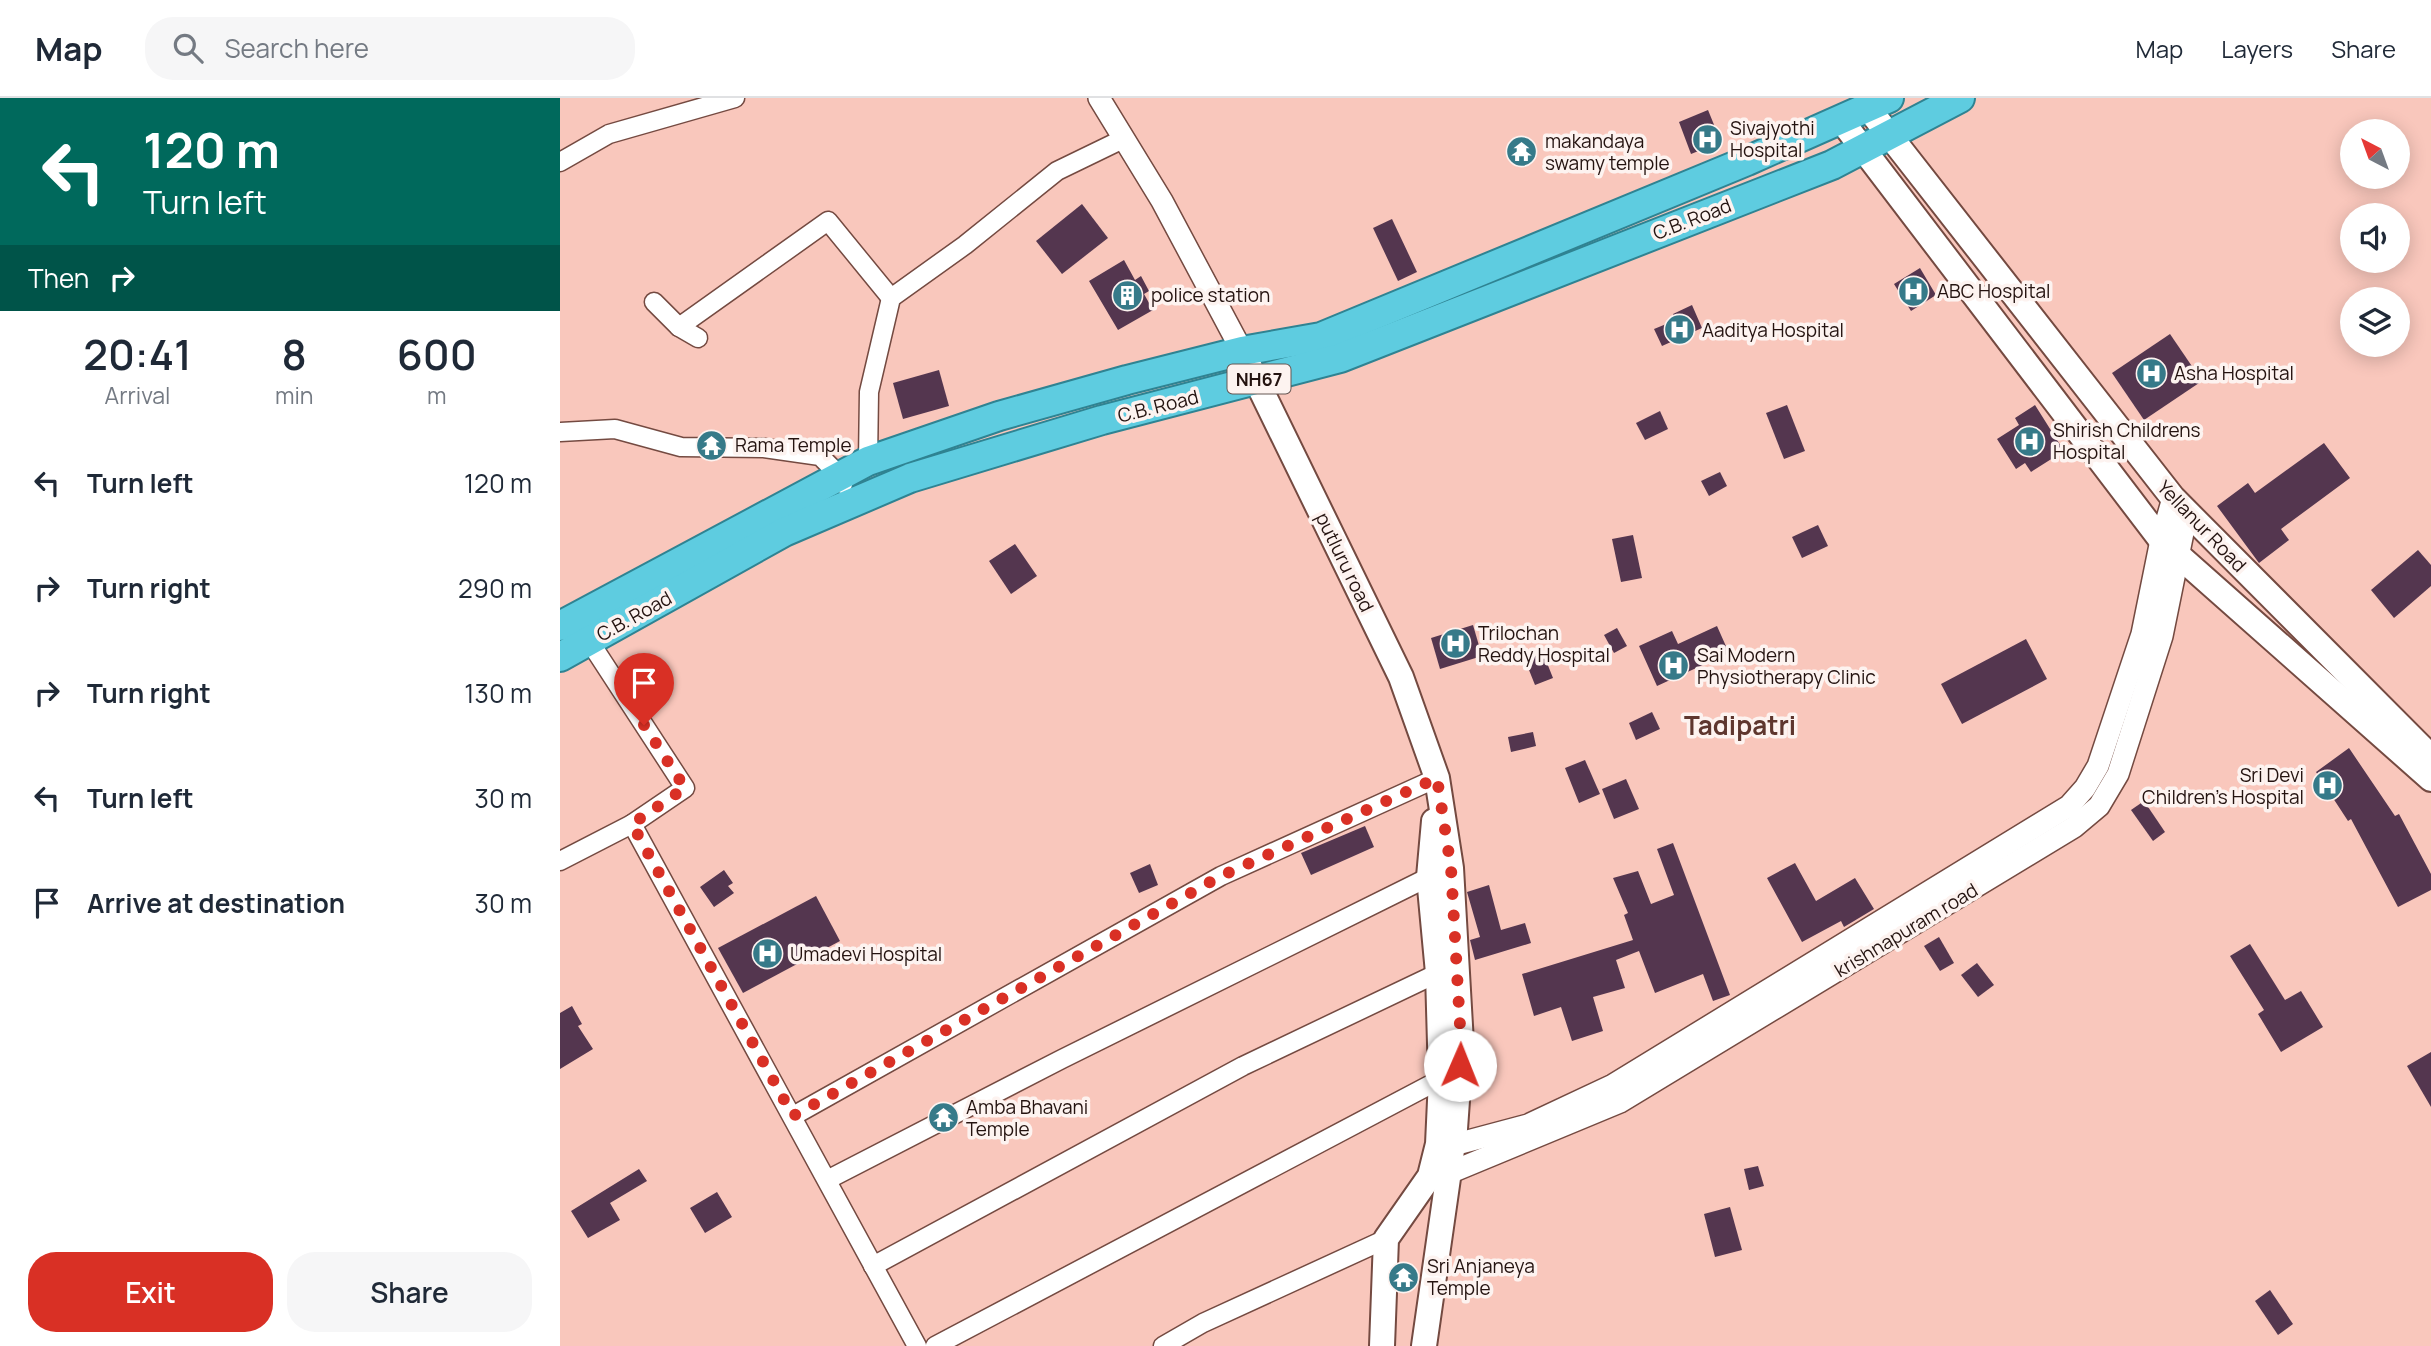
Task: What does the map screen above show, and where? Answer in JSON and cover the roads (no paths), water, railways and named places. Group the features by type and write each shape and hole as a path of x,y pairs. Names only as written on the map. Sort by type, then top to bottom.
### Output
{"highway":[{"name":"C.B. Road","path":"560,657 574,628 910,478 1102,420 1340,358 1832,165 1960,98"},
{"name":"NH67","path":"574,628 868,461 999,416 1242,351 1321,337 1841,120 1873,101"}],"main road":[{"name":"Yellanur Road","path":"1873,101 1892,135 2180,506 2431,757"},
{"path":"1841,120 2169,547 2431,779"},
{"name":"putluru road","path":"1242,351 1258,379 1401,677 1437,778"},
{"path":"1437,778 1429,877 1438,973 1446,1145"},
{"path":"1424,1346 1439,1174 1446,1145 1461,1043 1451,868 1437,778"},
{"path":"1382,1346 1386,1239 1439,1174"}],"street":[{"path":"560,162 609,134 736,98"},
{"path":"1099,98 1162,201 1242,351"},
{"path":"868,461 869,392 891,298 965,245 1057,171 1124,139"},
{"path":"679,327 828,221 891,298"},
{"path":"654,302 679,327 698,338"},
{"path":"560,432 615,429 681,447 764,448 820,456 840,476 848,505"},
{"name":"krishnapuram road","path":"1446,1145 1528,1125 1613,1085 2068,806 2085,788 2098,766 2143,634 2180,506"},
{"name":"krishnapuram road","path":"1439,1174 1620,1101 2074,828 2099,806 2118,774 2162,636 2169,547"},
{"path":"560,861 632,824 685,788 574,628"},
{"path":"793,1116 1221,876 1437,778"},
{"path":"632,824 917,1346"},
{"path":"827,1180 1062,1059 1429,877"},
{"path":"873,1266 1243,1066 1438,973"},
{"path":"935,1346 1099,1262 1441,1079"},
{"path":"1163,1346 1203,1323 1386,1239"}],"place":[{"name":"Sivajyothi Hospital","path":"1707,139"},
{"name":"makandaya swamy temple","path":"1522,152"},
{"name":"ABC Hospital","path":"1914,291"},
{"name":"police station","path":"1128,295"},
{"name":"Aaditya Hospital","path":"1679,330"},
{"name":"Asha Hospital","path":"2151,373"},
{"name":"Shirish Childrens Hospital","path":"2030,441"},
{"name":"Rama Temple","path":"712,445"},
{"name":"Trilochan Reddy Hospital","path":"1455,644"},
{"name":"Sai Modern Physiotherapy Clinic","path":"1674,666"},
{"name":"Sri Devi Children's Hospital","path":"2327,786"},
{"name":"Umadevi Hospital","path":"767,954"},
{"name":"Amba Bhavani Temple","path":"943,1118"},
{"name":"Sri Anjaneya Temple","path":"1404,1277"}],"district":[{"name":"Tadipatri","path":"1740,725"}]}
